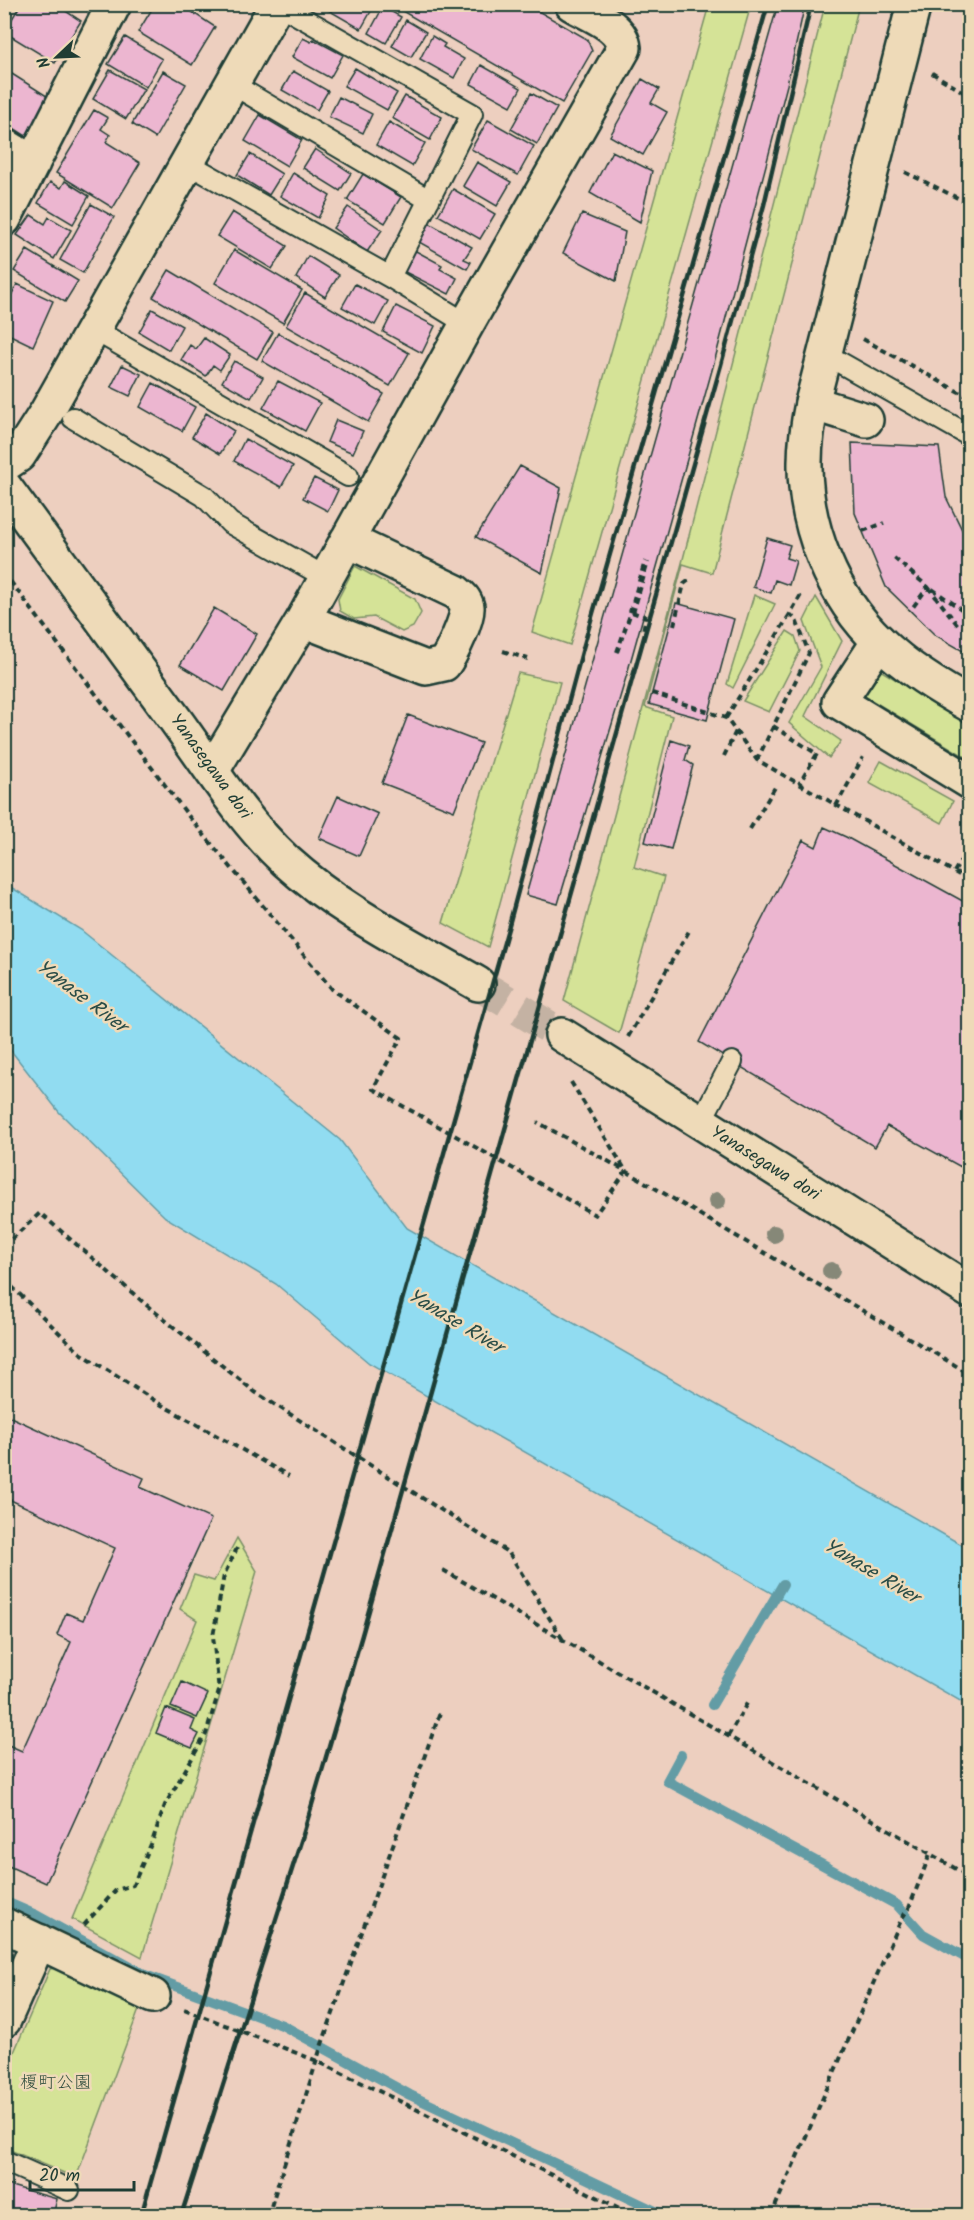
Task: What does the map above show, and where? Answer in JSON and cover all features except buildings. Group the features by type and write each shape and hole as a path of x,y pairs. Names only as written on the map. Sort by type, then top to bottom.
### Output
{"street":[{"path":"4,465 19,454 30,438 278,4"},
{"path":"212,771 327,578 467,324 624,48 623,39 616,30 572,4"},
{"path":"914,4 812,403 806,432 805,463 812,519 823,552 840,590 858,617 879,641 921,676 969,705"},
{"path":"4,219 111,6"},
{"path":"4,146 33,163"},
{"path":"812,403 866,420"},
{"name":"Yanasegawa dori","path":"4,486 212,771 269,844 311,882 373,924 478,984"},
{"path":"303,620 426,668 444,664 449,657 468,609 464,599 456,592 348,540"},
{"path":"879,641 839,702 969,782"},
{"name":"Yanasegawa dori","path":"562,1035 969,1291"},
{"path":"4,1925 153,1996"},
{"path":"4,2020 39,1941"}],"lane":[{"path":"278,4 472,114 390,277"},
{"path":"232,84 429,200"},
{"path":"187,163 390,277 467,324"},
{"path":"93,329 348,476"},
{"path":"825,354 969,436"},
{"path":"73,418 204,496 230,523 327,578"},
{"path":"700,1123 732,1062"},
{"path":"4,2161 69,2190"}],"path":[{"path":"930,72 969,96"},
{"path":"903,171 969,204"},
{"path":"862,338 969,398"},
{"path":"863,531 884,523"},
{"path":"894,558 928,587 969,615"},
{"path":"617,652 646,561"},
{"path":"4,573 190,818 332,989 400,1038 373,1089 595,1215 626,1171"},
{"path":"674,625 684,584 692,578"},
{"path":"726,718 807,585"},
{"path":"910,610 928,587"},
{"path":"928,587 957,624 969,632"},
{"path":"631,612 646,617 642,631"},
{"path":"758,760 809,652 796,620 790,614"},
{"path":"503,651 528,659"},
{"path":"652,693 726,718 758,760 969,881"},
{"path":"773,726 817,754 799,784"},
{"path":"724,756 736,731"},
{"path":"836,806 867,749"},
{"path":"750,829 777,784"},
{"path":"954,872 969,846"},
{"path":"624,1042 690,931"},
{"path":"570,1081 626,1171"},
{"path":"537,1122 626,1171 969,1374"},
{"path":"4,1246 40,1212 150,1308 255,1392 509,1553 562,1640"},
{"path":"4,1279 79,1352 160,1404 289,1476"},
{"path":"82,1927 116,1890 133,1885 165,1805 206,1734 219,1690 213,1636 224,1575 237,1548"},
{"path":"443,1570 969,1877"},
{"path":"728,1736 748,1700"},
{"path":"268,2216 317,2061 441,1710"},
{"path":"771,2216 902,1918 909,1908 930,1854"},
{"path":"153,1996 317,2061 636,2216"}],"green space":[{"path":"709,5 751,5 570,645 532,632"},
{"path":"825,5 859,5 712,573 683,564 645,707 672,716 634,867 664,877 619,1033 564,1001 682,563"},
{"path":"355,566 415,599 421,613 413,627 402,632 374,617 354,619 340,611 338,599"},
{"path":"754,595 775,604 733,688 727,684"},
{"path":"816,597 842,641 805,716 841,741 829,758 789,723 821,667 804,621"},
{"path":"787,631 795,636 800,651 769,712 743,701"},
{"path":"872,665 969,724 969,759 858,692"},
{"path":"518,673 560,682 488,947 443,923"},
{"path":"881,761 953,801 942,823 869,783"},
{"path":"237,1538 257,1571 142,1957 72,1919 197,1620 180,1609 194,1575 214,1581"},
{"name":"榎町公園","path":"64,1966 98,1989 140,2007 76,2178 5,2148 5,2073 50,1969"}],"water":[{"name":"Yanase River","path":"4,883 81,930 340,1140 407,1228 969,1549 969,1706 369,1363 276,1284 165,1217 59,1112 5,1043"}],"waterway":[{"path":"712,1705 783,1584"},
{"path":"681,1755 667,1781 897,1905 923,1934 970,1960"},
{"path":"4,1901 34,1914 145,1975 282,2025 410,2095 666,2216"}],"tunnel":[{"path":"478,984 562,1035"}],"railway":[{"path":"141,2216 509,925 583,648 768,4"},
{"path":"181,2216 303,1835 362,1635 721,365 764,205 811,4"}]}
